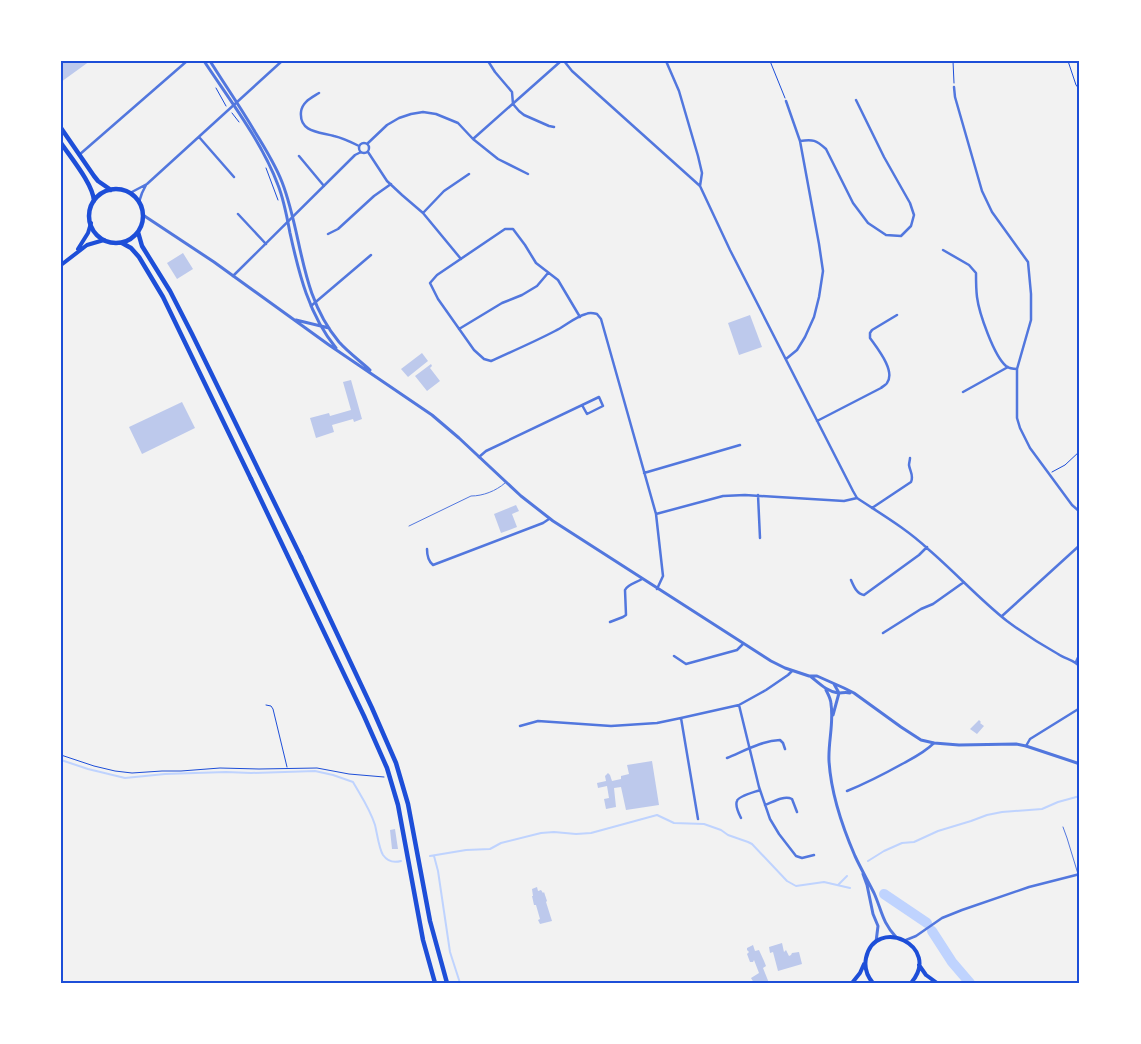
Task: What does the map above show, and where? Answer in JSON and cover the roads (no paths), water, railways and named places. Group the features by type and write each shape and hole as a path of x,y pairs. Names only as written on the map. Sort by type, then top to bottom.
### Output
{"main road":[{"path":"61,128 98,181 111,190"},
{"path":"61,143 94,195 90,212 91,223 96,234 104,240 122,243 138,232 143,215 139,202 130,193 122,190 111,190 101,194 94,201"},
{"path":"76,252 88,233 91,223"},
{"path":"138,232 142,246 165,283 192,334 301,557 390,748 403,785 418,851 430,921 447,983"},
{"path":"61,265 87,245 104,240"},
{"path":"122,243 131,248 139,257 163,297 356,699 387,768 398,805 422,940 435,983"},
{"path":"852,983 860,973 870,948 876,942 886,937 896,937 906,940 910,944 917,953 920,968 926,976 937,983"},
{"path":"865,962 867,974 873,983"},
{"path":"911,983 918,971 919,964"}],"street":[{"path":"79,155 187,61"},
{"path":"204,61 267,160 278,184 300,274 310,306 328,338 338,351"},
{"path":"210,61 271,156 282,182 293,218 304,267 315,302 329,328 341,344 383,380"},
{"path":"130,193 147,184 282,61"},
{"path":"488,61 512,92 514,97 513,104"},
{"path":"473,139 562,61 700,186 730,250 857,498 927,547 1002,616 1067,660 1076,662 1080,667"},
{"path":"666,61 680,91 698,156 702,173 700,186"},
{"path":"954,86 955,97 982,191 992,212 1028,262 1031,320 1018,369 1017,418 1030,448 1072,505 1079,510"},
{"path":"319,93 308,100 301,108 300,118 306,127 317,133 333,135 360,146 367,144 387,125 399,118 423,112 436,114 458,123 473,139 498,159 528,174"},
{"path":"800,141 812,139 826,149 853,203 868,223 886,235 901,236 911,226 914,215 910,203 884,158 856,100"},
{"path":"786,101 800,141 820,244 823,271 814,317 797,350 786,360"},
{"path":"513,104 524,115 554,127"},
{"path":"199,136 234,177"},
{"path":"367,144 368,152 387,181 424,213 461,259"},
{"path":"360,146 361,152"},
{"path":"233,276 355,156 361,152 365,154 368,152"},
{"path":"300,156 324,186"},
{"path":"424,213 444,191 469,174"},
{"path":"139,202 147,184"},
{"path":"328,234 338,229 390,184"},
{"path":"238,214 266,244"},
{"path":"143,215 432,415 549,518 771,661 792,671 828,680 854,693 921,740 959,745 1016,744 1080,764"},
{"path":"580,317 558,280 536,263 513,230 505,228 436,275 430,283 438,299 474,350 484,359 491,361 590,313 597,314 601,319 656,514 663,576 657,589"},
{"path":"943,250 969,265 976,272 977,297 984,323 995,349 1003,363 1012,369 1018,369"},
{"path":"310,306 371,255"},
{"path":"459,329 502,303 522,295 537,286 548,273"},
{"path":"817,421 887,384 890,377 888,367 870,338 870,333 897,315"},
{"path":"293,319 329,328"},
{"path":"963,392 1008,367"},
{"path":"480,457 486,451 582,405 599,397 603,406 587,414 582,405"},
{"path":"644,473 740,445"},
{"path":"872,508 911,482 913,478 909,466 910,458"},
{"path":"656,514 723,496 758,495 844,501 857,498"},
{"path":"758,495 760,538"},
{"path":"427,549 427,556 433,565 543,523 549,518"},
{"path":"1002,616 1080,545"},
{"path":"851,580 859,593 864,595 919,555 927,547"},
{"path":"610,622 626,615 624,590 642,579"},
{"path":"883,633 921,609 933,604 964,582"},
{"path":"674,656 686,664 737,650 743,644"},
{"path":"1076,662 1080,653"},
{"path":"520,726 538,721 611,726 657,723 738,705 766,690 792,671"},
{"path":"809,676 826,690 839,693 854,693"},
{"path":"834,684 839,693 832,718 829,742 831,777 843,825 859,864 878,926 876,942"},
{"path":"826,690 831,702 832,718"},
{"path":"738,705 748,749 770,820 796,856 802,858 814,855"},
{"path":"1026,746 1030,739 1080,708"},
{"path":"681,718 698,819"},
{"path":"727,758 763,743 780,740 785,750"},
{"path":"847,790 869,782 927,750 934,743"},
{"path":"741,818 737,801 760,790"},
{"path":"765,805 789,798 792,799 797,812"},
{"path":"859,864 877,900 885,924 896,937"},
{"path":"906,940 916,936 942,918 962,910 1029,887 1079,874"}],"lane":[{"path":"408,526 471,496 480,496 500,488 506,482"},
{"path":"1063,827 1079,874"}],"waterway":[{"path":"61,760 125,778 165,774 226,772 315,771 333,775 353,782 373,819 383,855 391,861 401,861"},
{"path":"868,861 902,843 914,842 938,831 987,815 1042,809 1080,796"},
{"path":"430,856 466,850 490,849 501,843 541,833 591,833 657,815 674,823 704,824 752,844 787,881 796,886 824,882 850,888"},
{"path":"434,856 450,952 460,983"},
{"path":"838,885 847,876"},
{"path":"884,894 927,923"},
{"path":"932,931 952,962 970,983"}]}
